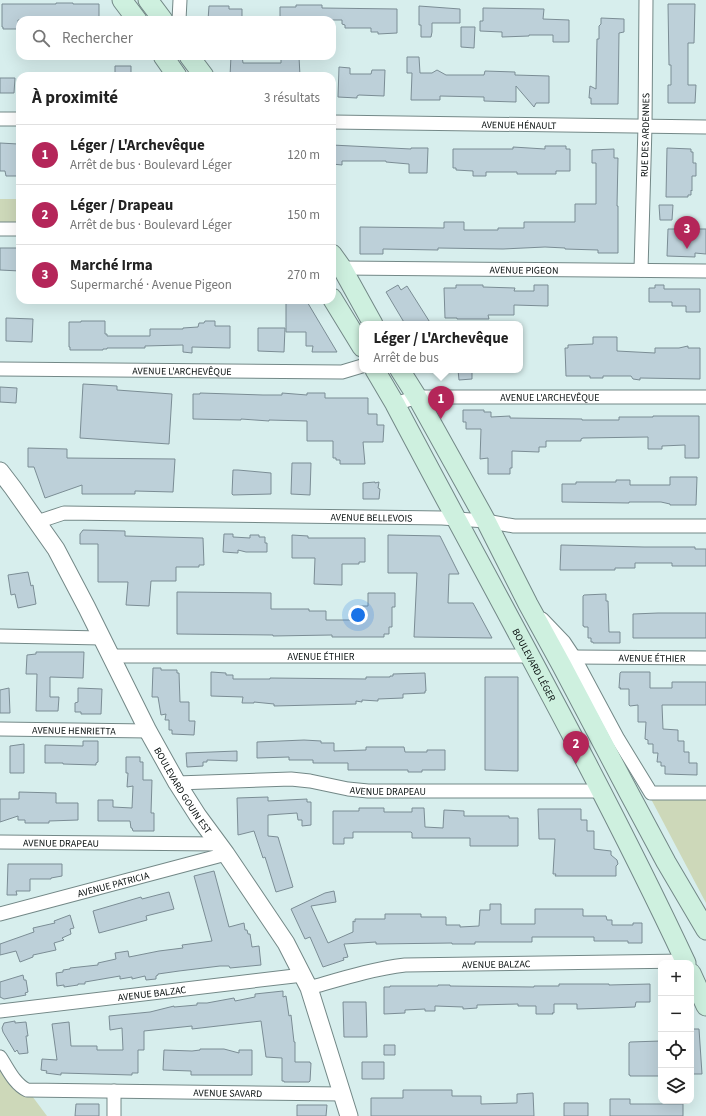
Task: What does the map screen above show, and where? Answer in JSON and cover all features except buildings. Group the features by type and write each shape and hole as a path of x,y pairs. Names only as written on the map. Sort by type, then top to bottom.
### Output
{"main road":[{"path":"122,0 134,16"},
{"path":"148,0 160,16"},
{"path":"166,60 174,72"},
{"path":"192,60 201,72"},
{"path":"337,261 371,321"},
{"path":"336,304 359,342"},
{"name":"BOULEVARD LÉGER","path":"377,373 395,404 530,656 644,876 685,960"},
{"path":"402,373 417,397 486,521 528,604 666,862 706,930"},
{"name":"BOULEVARD LÉGER","path":"694,979 706,1006"}],"street":[{"path":"179,16 180,0"},
{"name":"RUE DES ARDENNES","path":"641,270 645,126 646,0"},
{"path":"0,119 16,119"},
{"name":"AVENUE HÉNAULT","path":"336,122 706,127"},
{"path":"0,229 16,229"},
{"name":"AVENUE PIGEON","path":"337,261 706,271"},
{"name":"AVENUE L'ARCHEVÊQUE","path":"0,369 342,372 359,367"},
{"name":"AVENUE L'ARCHEVÊQUE","path":"395,404 417,397 706,397"},
{"name":"BOULEVARD GOUIN EST","path":"0,471 56,549 148,730 177,783 198,816 286,943 306,982 349,1116"},
{"name":"AVENUE BELLEVOIS","path":"38,522 64,513 456,519 486,521 514,526 706,526"},
{"path":"528,604 564,642 574,657 618,739 651,792 706,793"},
{"path":"0,636 102,638"},
{"name":"AVENUE ÉTHIER","path":"111,656 530,656"},
{"name":"AVENUE ÉTHIER","path":"574,657 706,658"},
{"name":"AVENUE HENRIETTA","path":"0,729 148,730"},
{"name":"AVENUE DRAPEAU","path":"177,783 291,779 368,791 600,791"},
{"name":"AVENUE DRAPEAU","path":"0,842 222,849"},
{"name":"AVENUE PATRICIA","path":"0,914 222,849"},
{"name":"AVENUE BALZAC","path":"0,1011 306,982 405,965 658,966"},
{"name":"AVENUE SAVARD","path":"0,1057 17,1083 26,1090 342,1094"},
{"path":"114,1091 114,1116"}],"green space":[{"path":"0,199 16,199 16,224 0,223"},
{"path":"706,798 706,903 651,799"},
{"path":"0,1053 47,1116 0,1116"}],"place":[{"name":"Marché Irma","path":"687,249"},
{"name":"Léger / L'Archevêque","path":"441,419"},
{"name":"Léger / Drapeau","path":"576,764"}]}
